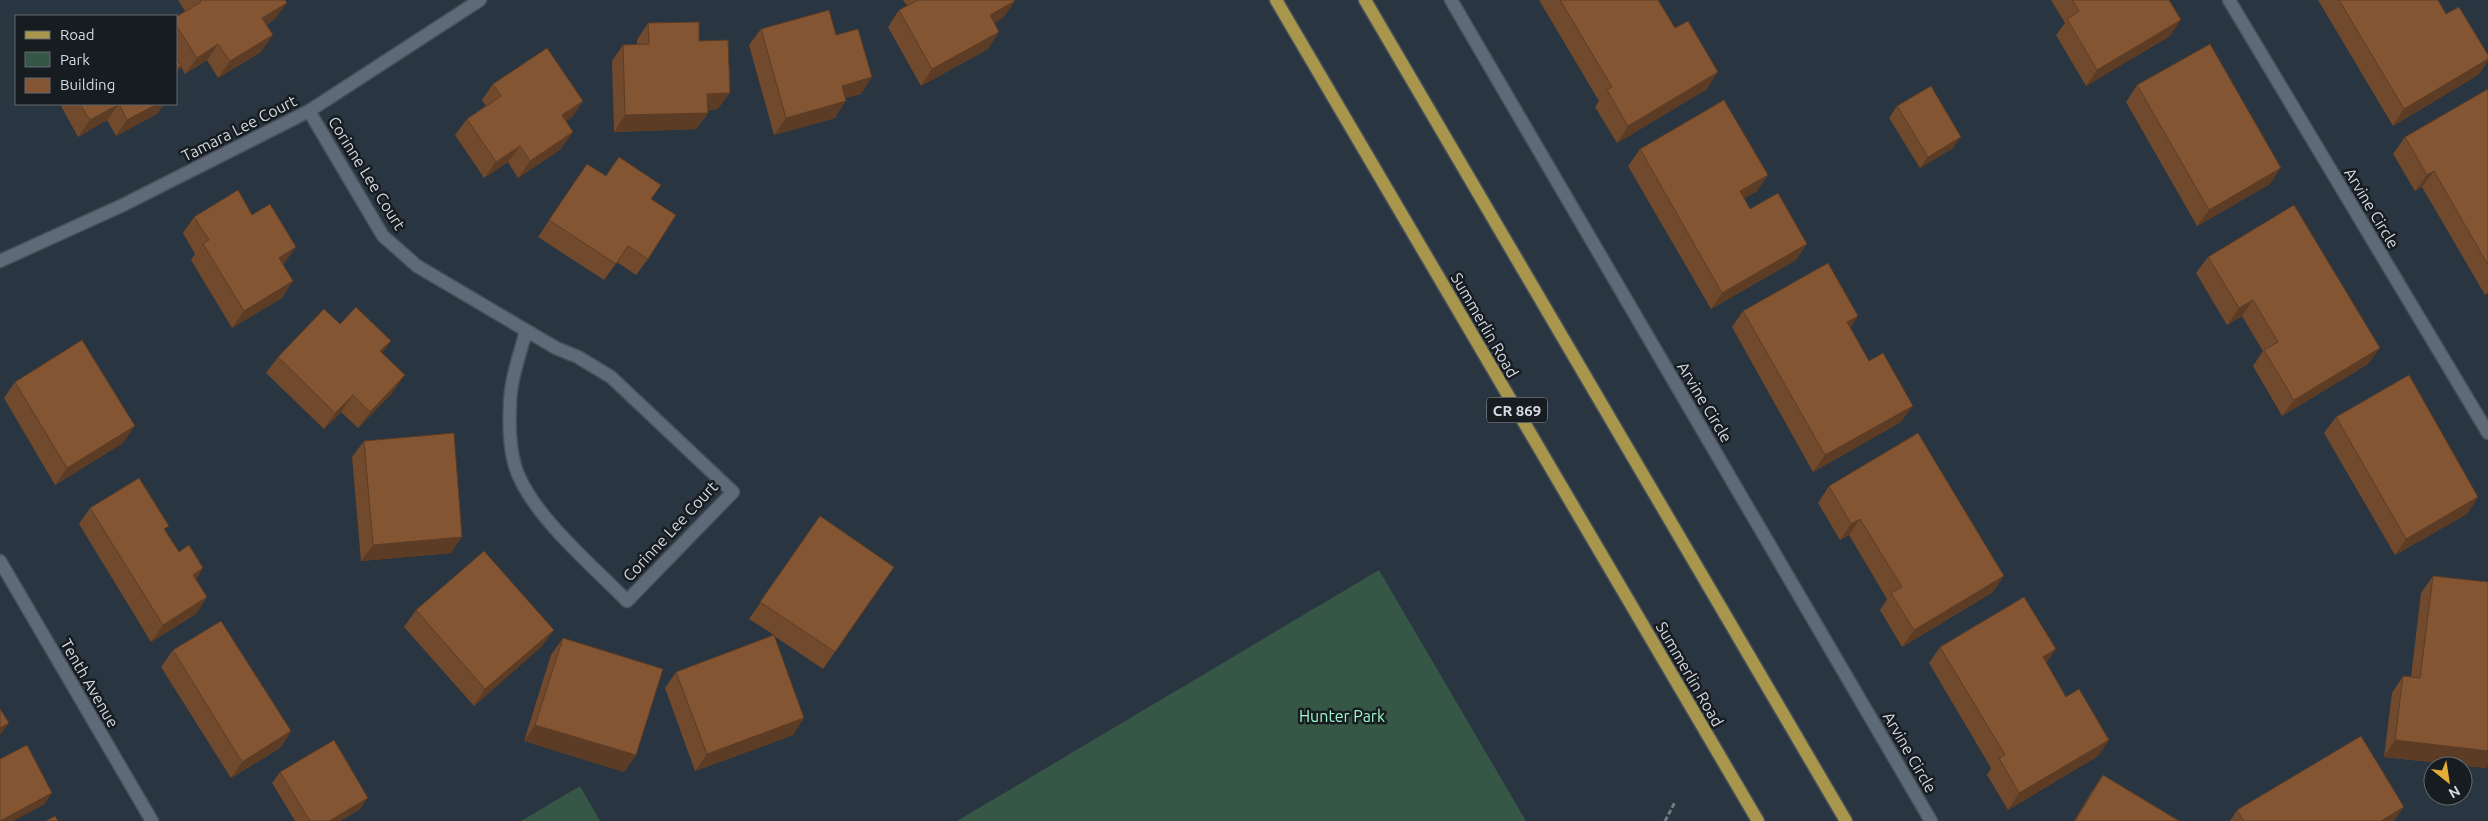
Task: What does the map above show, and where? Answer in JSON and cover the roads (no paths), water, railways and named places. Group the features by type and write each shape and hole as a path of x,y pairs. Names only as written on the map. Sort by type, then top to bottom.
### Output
{"main road":[{"name":"Summerlin Road","path":"1276,0 1758,821"},
{"path":"1365,0 1846,821"}],"street":[{"name":"Tamara Lee Court","path":"0,262 123,205 310,111 480,0"},
{"name":"Arvine Circle","path":"1451,0 1931,821"},
{"name":"Arvine Circle","path":"2229,0 2488,433"},
{"name":"Corinne Lee Court","path":"310,111 383,236 417,266 526,330 556,348 578,357 611,377 733,492 627,601 563,536 534,502 524,488 514,465 510,404 526,330"},
{"name":"Tenth Avenue","path":"0,561 152,821"}],"park label":[{"name":"Hunter Park","path":"1342,716"}]}
